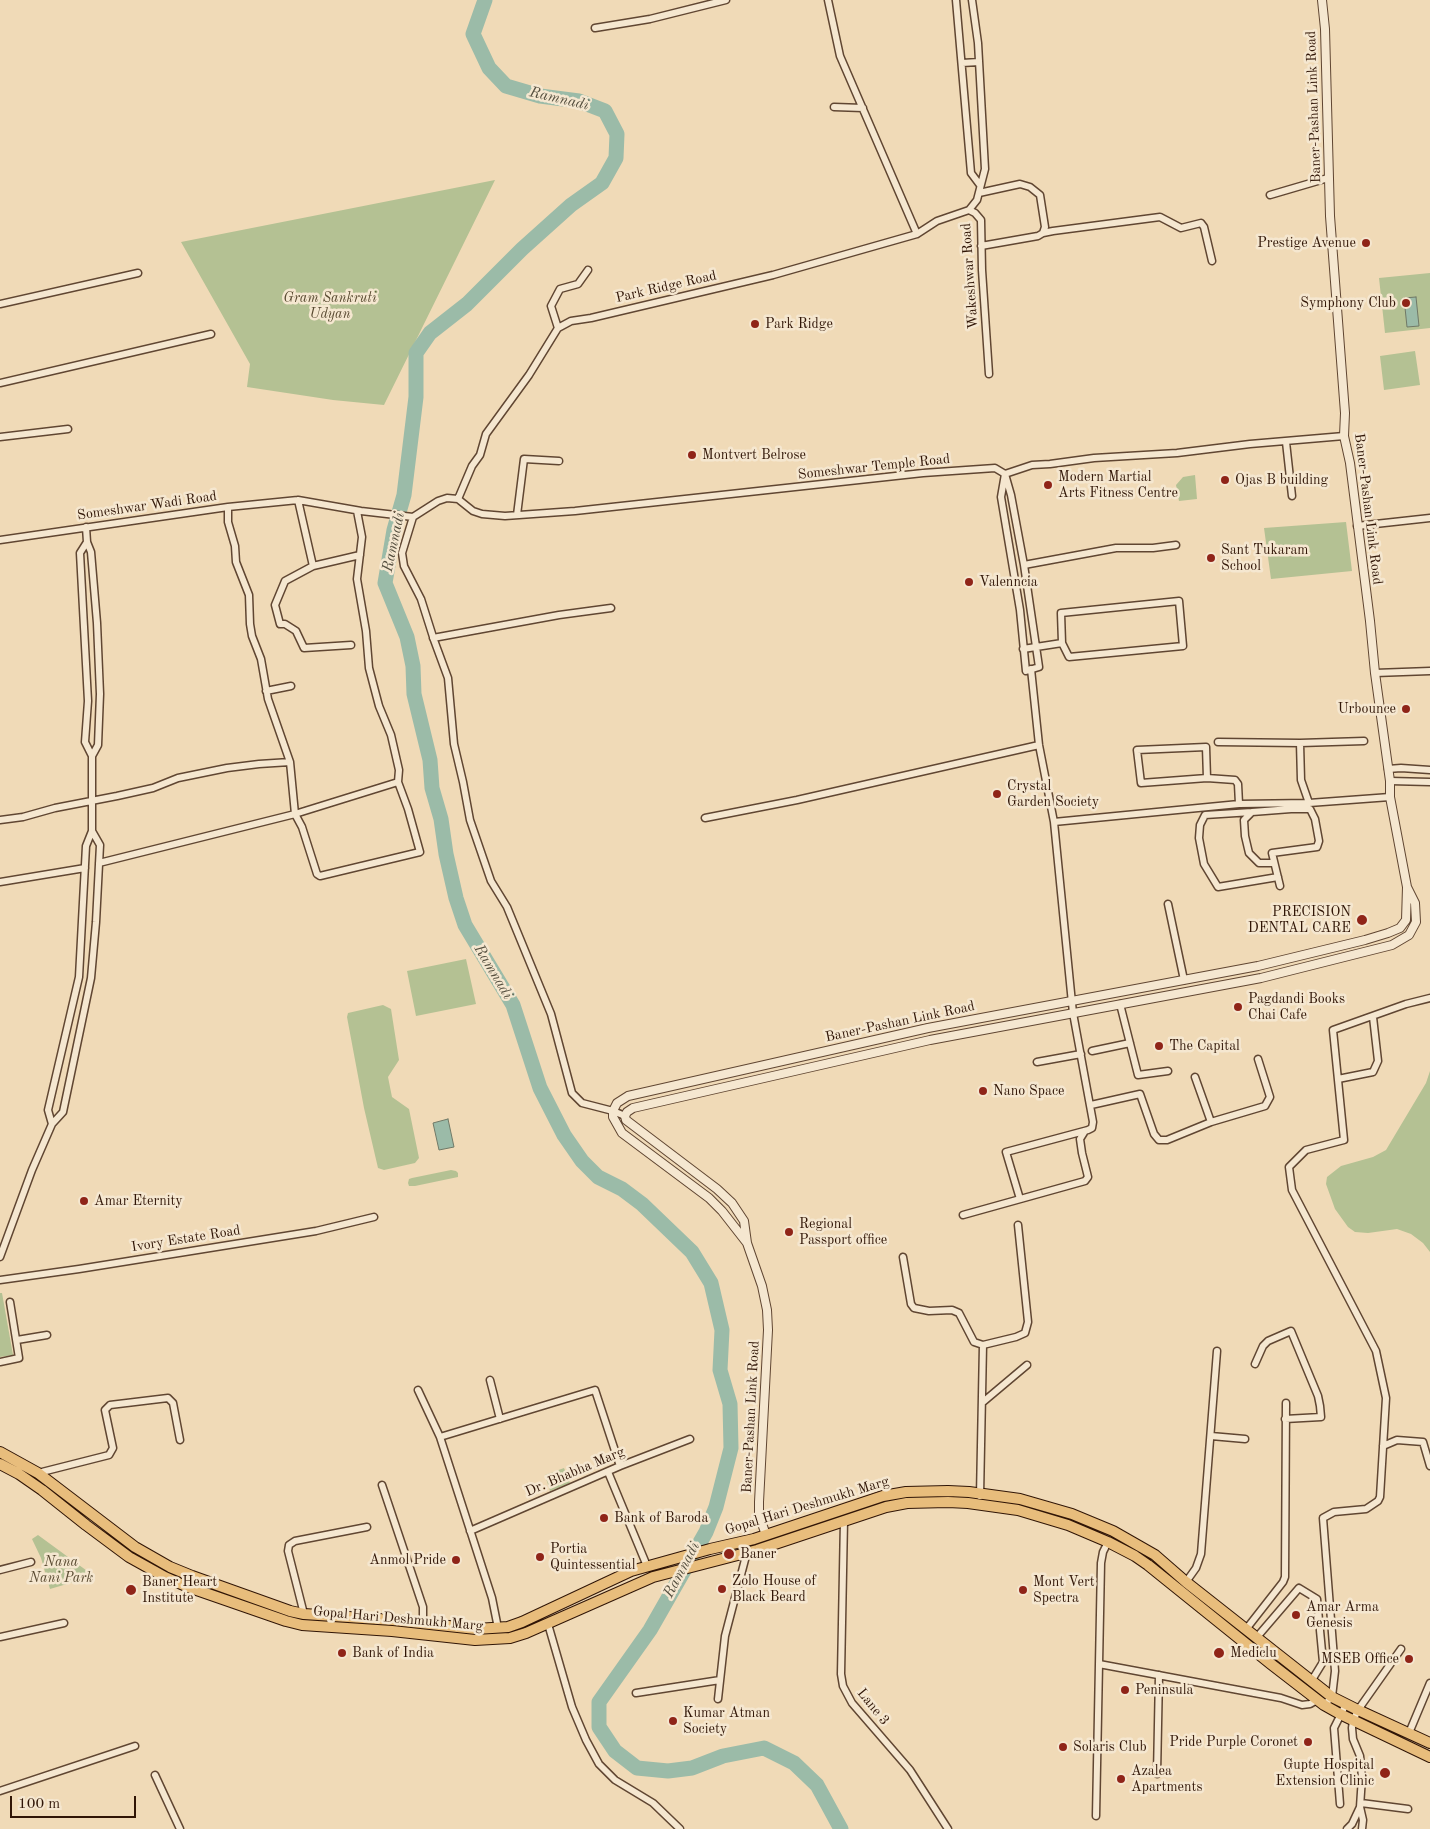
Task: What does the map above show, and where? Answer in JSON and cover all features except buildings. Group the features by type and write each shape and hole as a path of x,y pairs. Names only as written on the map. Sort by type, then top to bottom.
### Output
{"main road":[{"name":"Gopal Hari Deshmukh Marg","path":"0,1452 38,1473 110,1530 135,1547 168,1566 192,1576 300,1613 476,1629 498,1628 522,1622 650,1565 766,1535 883,1496 924,1491 962,1492 1043,1505 1072,1514 1113,1531 1155,1555 1186,1582 1257,1636 1332,1697 1430,1743"},
{"name":"Gopal Hari Deshmukh Marg","path":"0,1464 37,1486 129,1557 165,1577 188,1587 295,1624 392,1631 475,1640 510,1638 548,1624 653,1577 747,1552 886,1507 907,1503 948,1502 1018,1510 1048,1518 1108,1542 1148,1564 1321,1702 1340,1714 1430,1757"},
{"path":"295,1624 300,1613"},
{"path":"442,1637 444,1625"}],"street":[{"path":"595,28 650,19 726,0"},
{"path":"828,0 840,56 916,234"},
{"path":"956,0 970,173 980,185"},
{"name":"Wakeshwar Road","path":"972,0 979,62 985,166 979,193 969,210 975,213 981,220 989,374"},
{"name":"Baner-Pashan Link Road","path":"747,1243 722,1211 709,1198 622,1133 616,1124 613,1111 617,1103 628,1096 928,1028 1258,966 1388,934 1400,928 1406,920 1407,887 1390,797 1390,781 1350,463 1344,436 1345,413 1328,178 1325,29 1322,0"},
{"path":"962,63 979,62"},
{"path":"834,107 863,108"},
{"path":"1270,195 1328,178"},
{"path":"979,193 1020,184 1030,186 1040,195 1045,227 1043,233"},
{"name":"Park Ridge Road","path":"558,328 571,321 591,318 773,275 916,234 938,221 969,210"},
{"path":"981,246 1038,236 1043,233 1160,217 1181,228 1201,223 1204,227 1212,261"},
{"path":"313,566 298,500 359,511 412,517 438,501 447,498 458,499 472,466 480,455 486,434 529,375 558,328 551,306 560,289 578,284 588,270"},
{"path":"0,304 138,273"},
{"path":"0,383 211,334"},
{"path":"0,437 68,429"},
{"path":"1005,474 1032,465 1344,436"},
{"path":"1286,442 1292,496"},
{"path":"517,515 524,459 559,461"},
{"name":"Someshwar Temple Road","path":"458,499 473,512 491,516 517,515 585,510 924,473 995,468 1005,474"},
{"path":"1005,474 1024,565 1039,667 1026,670 1020,610 1001,497 1005,474"},
{"name":"Someshwar Wadi Road","path":"0,540 228,507 298,500"},
{"path":"228,507 228,522 235,546 236,562 249,595 250,624 261,659 266,691 290,762 295,814 302,827 317,874 320,876 420,852 398,782 399,770 391,735 379,706 369,668 366,631 357,579 362,537 359,511"},
{"path":"412,517 402,553 404,566 421,599 448,678 454,744 470,820 491,880 507,907 547,1005 572,1093 582,1103 613,1111 624,1116"},
{"path":"1357,526 1430,518"},
{"path":"86,527 86,542 91,552 97,623 100,694 98,745 92,756"},
{"path":"52,1124 48,1110 78,977 86,846 92,831 92,756 85,742 88,701 80,553 86,542"},
{"path":"1024,565 1116,548 1176,546"},
{"path":"351,645 304,648 296,631 285,624 280,624 275,605 284,581 313,566 360,555"},
{"path":"1179,601 1183,646 1069,658 1062,644 1061,613 1179,601"},
{"path":"433,638 559,615 611,608"},
{"path":"1023,649 1062,644"},
{"path":"1020,1199 1006,1152 1092,1128 1091,1105 1073,1013 1054,822 1039,745 1031,669"},
{"path":"1375,673 1430,671"},
{"path":"266,691 291,686"},
{"path":"1218,742 1300,743 1364,741"},
{"path":"1300,743 1301,780 1310,803"},
{"path":"704,818 805,798 1039,745"},
{"path":"1207,778 1206,747 1137,750 1141,783 1207,778 1235,780 1238,784 1239,804"},
{"path":"0,820 23,817 55,808 152,788 178,778 228,768 290,762"},
{"path":"1388,769 1430,770"},
{"path":"1390,781 1430,782"},
{"path":"99,862 295,814 398,782"},
{"path":"1054,822 1239,804 1310,803 1390,797"},
{"path":"1278,877 1218,887 1204,864 1199,838 1200,825 1205,815 1310,809 1315,818 1319,842 1317,847 1272,853 1274,863 1278,877 1280,886"},
{"path":"1252,812 1244,820 1249,852 1260,863 1274,863"},
{"path":"0,1257 35,1163 52,1124 63,1112 90,978 100,845 92,831"},
{"path":"0,882 85,868"},
{"name":"Baner-Pashan Link Road","path":"766,1535 759,1515 759,1502 768,1330 767,1310 762,1286 747,1243 744,1220 732,1203 717,1189 631,1124 624,1116 627,1112 633,1108 661,1101 930,1040 1261,978 1392,945 1409,936 1416,922 1415,903 1407,887"},
{"path":"1168,904 1184,980"},
{"path":"1388,934 1392,945"},
{"path":"1099,1664 1281,1698 1302,1705 1321,1702 1332,1697 1335,1671 1323,1518 1334,1512 1366,1509 1378,1501 1380,1497 1386,1398 1376,1351 1292,1190 1289,1167 1306,1150 1344,1140 1333,1030 1406,1004 1430,998"},
{"path":"1120,1004 1138,1075 1168,1071"},
{"path":"1338,1079 1373,1072 1378,1061 1373,1017"},
{"path":"1092,1051 1130,1043"},
{"path":"1037,1062 1081,1054"},
{"path":"1091,1105 1140,1094 1154,1134 1159,1140 1167,1140 1211,1122 1265,1106 1270,1097 1258,1059"},
{"path":"1195,1077 1211,1122"},
{"path":"963,1215 1088,1179 1080,1139 1085,1131"},
{"name":"Ivory Estate Road","path":"0,1280 307,1232 374,1217"},
{"path":"903,1257 911,1304 914,1308 929,1311 952,1310 959,1313 974,1342 983,1345 1016,1337 1025,1333 1028,1322 1018,1225"},
{"path":"0,1362 19,1358 10,1302"},
{"path":"1255,1364 1263,1346 1268,1341 1291,1331 1318,1396 1321,1417 1285,1419"},
{"path":"16,1340 47,1335"},
{"path":"979,1505 981,1494 983,1345"},
{"path":"1186,1582 1196,1568 1201,1554 1217,1351"},
{"path":"983,1402 1028,1365"},
{"path":"490,1380 500,1419"},
{"path":"418,1390 440,1437 492,1598 498,1628"},
{"path":"440,1437 595,1390 620,1466"},
{"path":"38,1473 109,1455 113,1448 106,1410 110,1405 168,1398 173,1403 180,1440"},
{"path":"1246,1628 1285,1577 1286,1403"},
{"path":"1211,1436 1245,1439"},
{"name":"Dr. Bhabha Marg","path":"470,1531 620,1466 690,1439"},
{"path":"1383,1446 1397,1440 1423,1442 1430,1466"},
{"path":"608,1472 650,1565"},
{"path":"382,1485 423,1608 423,1623"},
{"name":"Lane 3","path":"844,1520 841,1674 843,1686 852,1703 910,1770 948,1829"},
{"path":"300,1613 288,1551 289,1546 295,1541 367,1527"},
{"path":"1096,1816 1101,1563 1103,1552 1108,1542"},
{"path":"718,1699 725,1636 747,1552"},
{"path":"0,1570 31,1562"},
{"path":"1257,1636 1299,1588 1317,1599 1323,1662 1312,1680"},
{"path":"0,1637 64,1622"},
{"path":"548,1624 572,1707 599,1764 615,1780 653,1803 680,1829"},
{"path":"1362,1829 1363,1820 1360,1805 1362,1767 1353,1739 1353,1720 1358,1710 1401,1650"},
{"path":"1157,1774 1158,1675"},
{"path":"636,1693 720,1680"},
{"path":"1409,1733 1430,1683"},
{"path":"1340,1804 1334,1728 1346,1704"},
{"path":"0,1791 135,1746"},
{"path":"155,1775 180,1829"},
{"path":"1360,1805 1408,1809"},
{"path":"1347,1829 1352,1824 1360,1805"}],"green space":[{"name":"Gram Sankruti Udyan","path":"495,180 384,405 333,400 247,387 250,364 181,242"},
{"name":"Symphony Club","path":"1430,273 1430,328 1385,333 1379,278"},
{"path":"1415,351 1420,385 1384,390 1380,356"},
{"path":"1195,475 1197,499 1179,501 1176,485 1183,477"},
{"path":"1346,522 1352,571 1271,579 1264,528"},
{"path":"466,959 476,1004 416,1016 407,971"},
{"path":"383,1005 391,1009 399,1060 388,1077 392,1097 409,1109 419,1158 415,1163 384,1170 378,1168 364,1108 347,1017 348,1013"},
{"path":"1430,1071 1430,1252 1423,1243 1411,1234 1397,1229 1368,1233 1355,1232 1348,1227 1335,1209 1326,1184 1327,1177 1341,1166 1373,1157 1386,1150 1426,1083"},
{"path":"451,1170 458,1173 458,1177 409,1186 409,1179"},
{"path":"0,1293 2,1293 13,1355 0,1357"},
{"path":"564,1468 570,1483 550,1491 545,1475"},
{"name":"Nana Nani Park","path":"38,1535 94,1576 50,1589 41,1558 32,1539"}],"shaded area":[{"path":"1416,297 1419,326 1407,327 1404,298"},
{"path":"448,1119 454,1147 439,1150 433,1123"}],"waterway":[{"name":"Ramnadi","path":"485,0 473,34 489,68 506,86 540,96 579,101 605,111 617,134 616,158 602,183 571,205 522,249 467,304 430,333 416,353 416,397 404,495 394,530 385,583 407,637 413,666 414,694 430,760 432,788 441,819 446,854 456,898 465,925 513,1005 540,1088 564,1135 582,1161 598,1177 622,1189 642,1204 692,1252 711,1283 722,1330 720,1370 730,1404 731,1448 716,1507 706,1532 650,1630 599,1702 599,1727 615,1751 637,1768 668,1771 692,1768 723,1756 764,1748 794,1763 817,1785 841,1829"}],"place":[{"name":"Prestige Avenue","path":"1366,243"},
{"name":"Symphony Club","path":"1406,303"},
{"name":"Park Ridge","path":"755,324"},
{"name":"Montvert Belrose","path":"692,455"},
{"name":"Ojas B building","path":"1225,480"},
{"name":"Modern Martial Arts Fitness Centre","path":"1048,485"},
{"name":"Sant Tukaram School","path":"1211,558"},
{"name":"Valenncia","path":"969,582"},
{"name":"Urbounce","path":"1406,709"},
{"name":"Crystal Garden Society","path":"997,794"},
{"name":"PRECISION DENTAL CARE","path":"1362,920"},
{"name":"Pagdandi Books Chai Cafe","path":"1238,1007"},
{"name":"The Capital","path":"1159,1046"},
{"name":"Nano Space","path":"983,1091"},
{"name":"Amar Eternity","path":"84,1201"},
{"name":"Regional Passport office","path":"789,1232"},
{"name":"Bank of Baroda","path":"604,1518"},
{"name":"Baner","path":"729,1554"},
{"name":"Portia Quintessential","path":"540,1557"},
{"name":"Anmol Pride","path":"456,1560"},
{"name":"Zolo House of Black Beard","path":"722,1589"},
{"name":"Baner Heart Institute","path":"131,1590"},
{"name":"Mont Vert Spectra","path":"1023,1590"},
{"name":"Amar Arma Genesis","path":"1296,1615"},
{"name":"Bank of India","path":"342,1653"},
{"name":"Mediclu","path":"1219,1653"},
{"name":"MSEB Office","path":"1409,1659"},
{"name":"Peninsula","path":"1125,1690"},
{"name":"Kumar Atman Society","path":"673,1721"},
{"name":"Pride Purple Coronet","path":"1308,1742"},
{"name":"Solaris Club","path":"1063,1747"},
{"name":"Gupte Hospital Extension Clinic","path":"1385,1773"},
{"name":"Azalea Apartments","path":"1121,1779"}]}
